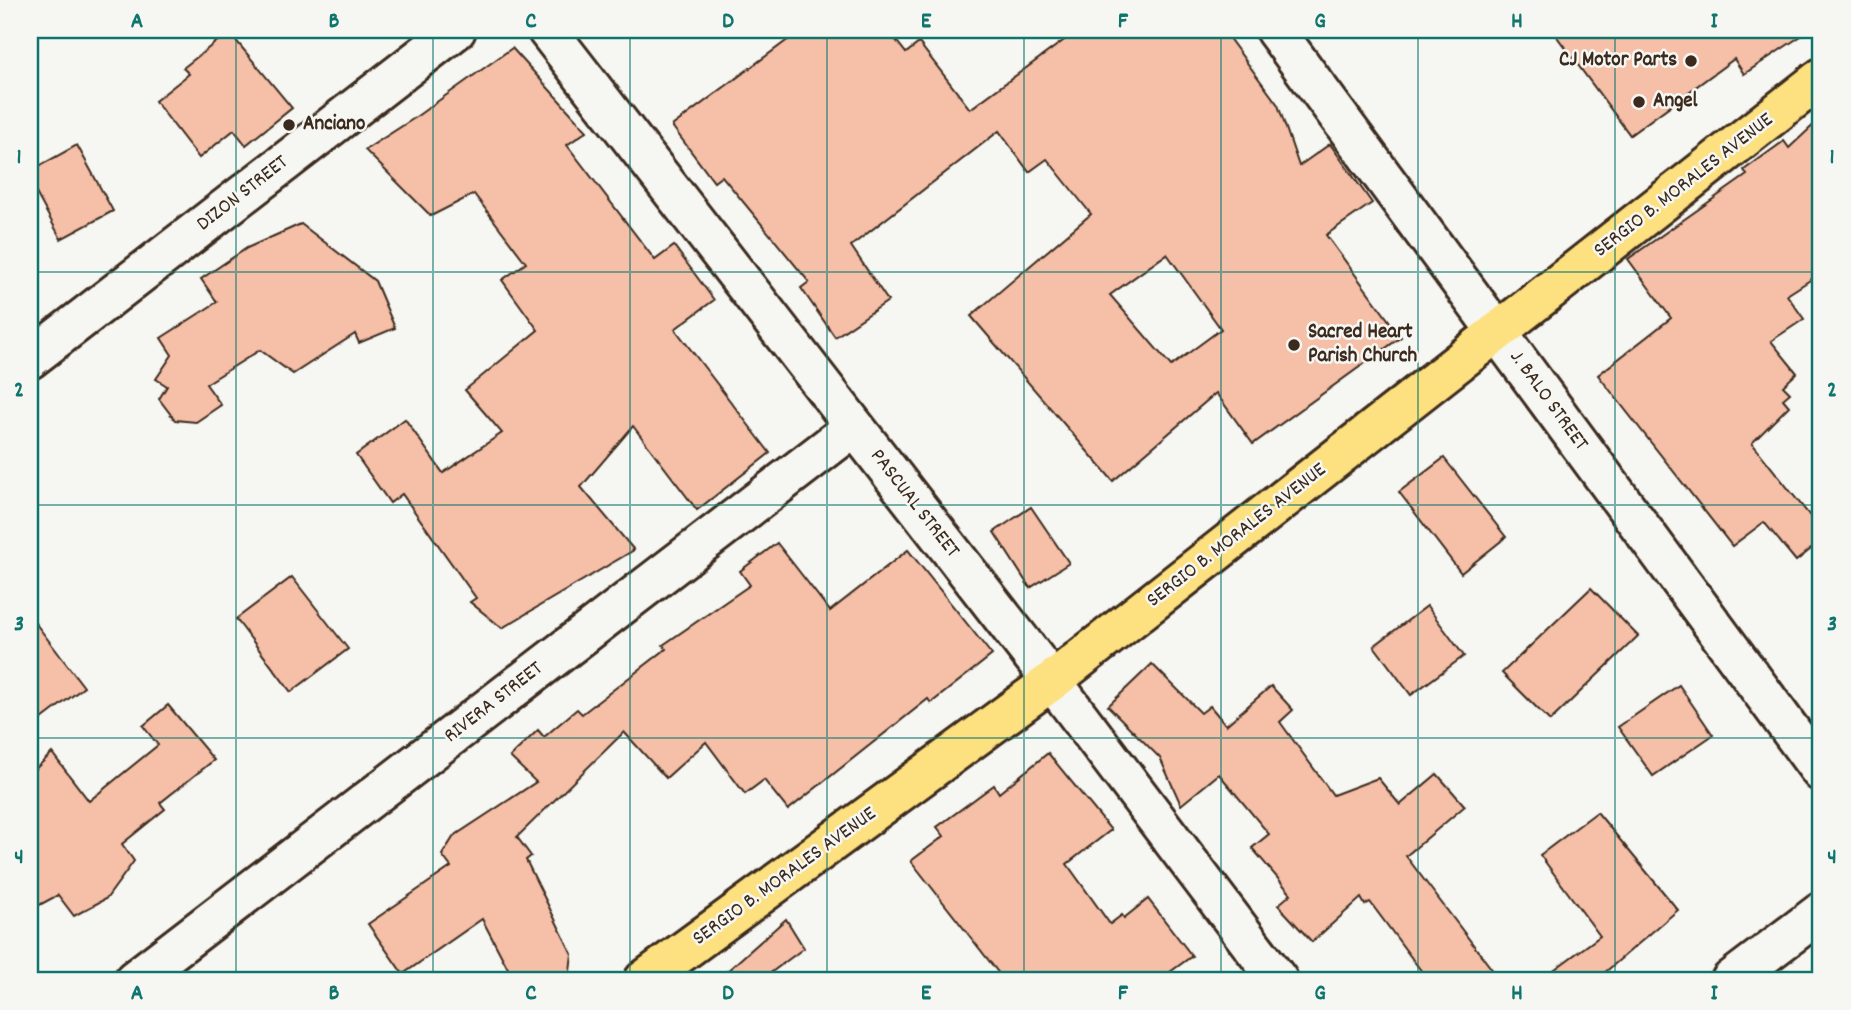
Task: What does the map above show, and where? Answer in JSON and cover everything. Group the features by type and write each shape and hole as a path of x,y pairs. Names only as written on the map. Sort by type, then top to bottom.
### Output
{"main road":[{"name":"SERGIO B. MORALES AVENUE","path":"644,980 1052,681 1821,79"}],"street":[{"name":"DIZON STREET","path":"30,359 456,30"},
{"name":"PASCUAL STREET","path":"547,30 1052,681 1278,980"},
{"name":"J. BALO STREET","path":"1275,30 1821,772"},
{"name":"RIVERA STREET","path":"134,980 853,426"},
{"path":"1731,980 1821,912"}],"building":[{"path":"801,30 888,30 906,53 919,43 970,109 1078,30 1223,30 1278,105 1299,166 1330,144 1372,203 1326,235 1401,337 1253,444 1216,393 1113,481 971,316 1091,214 1047,159 1029,172 999,131 851,246 888,301 835,337 801,288 809,282 722,176 714,182 672,126","holes":["1167,254 1221,329 1171,366 1110,295"]},
{"path":"1552,30 1810,30 1744,74 1734,59 1630,135"},
{"path":"229,32 292,108 246,145 234,130 199,158 155,101 189,74 183,68"},
{"path":"512,48 587,131 567,145 655,260 674,246 714,300 675,329 770,453 697,510 633,426 581,487 634,550 502,628 470,602 476,598 402,494 390,503 356,455 405,419 443,473 502,433 465,390 538,330 502,280 526,263 474,194 431,216 365,150"},
{"path":"1821,118 1821,273 1787,295 1804,319 1771,341 1797,373 1783,386 1790,393 1783,399 1789,406 1752,443 1821,530 1821,541 1796,561 1764,522 1732,546 1598,375 1671,318 1628,259 1747,175 1744,170 1784,141 1789,148"},
{"path":"77,145 113,211 61,239 30,182 30,171"},
{"path":"301,224 375,281 395,328 359,343 355,334 293,374 260,350 206,384 221,405 196,422 175,420 159,399 167,386 156,379 172,355 161,338 217,302 201,279 247,248"},
{"path":"1444,458 1506,537 1461,573 1399,492"},
{"path":"1031,507 1069,563 1030,588 994,532"},
{"path":"777,543 830,611 908,550 992,655 931,703 928,699 788,810 764,780 745,794 706,742 666,778 624,732 517,837 531,856 526,860 572,954 569,980 514,980 482,919 403,974 368,924 451,867 442,855 454,836 536,782 510,757 538,730 544,737 577,709 582,714 666,649 663,645 750,585 740,571"},
{"path":"292,577 348,649 291,692 236,619"},
{"path":"1591,588 1638,636 1550,721 1502,673"},
{"path":"1427,606 1464,656 1411,695 1374,646"},
{"path":"30,616 84,687 30,728"},
{"path":"1152,664 1201,713 1210,706 1226,725 1271,686 1293,710 1280,722 1333,795 1378,778 1400,805 1437,774 1465,806 1406,856 1500,980 1428,980 1370,902 1365,905 1361,898 1312,942 1278,905 1291,894 1252,848 1269,834 1219,774 1181,805 1160,758 1108,706"},
{"path":"1679,685 1713,735 1653,776 1618,727"},
{"path":"168,705 214,760 160,803 165,809 122,844 134,861 107,898 74,916 58,895 30,910 30,774 52,753 89,801 158,745 143,726"},
{"path":"1048,753 1111,830 1067,864 1110,924 1122,915 1124,918 1148,899 1192,956 1159,980 1004,980 911,861 944,836 937,827 994,785 999,793"},
{"path":"1597,812 1678,910 1596,980 1540,980 1600,936 1540,855"},
{"path":"786,919 804,948 761,980 717,980"}],"place":[{"name":"CJ Motor Parts","path":"1691,61"},
{"name":"Angel","path":"1639,102"},
{"name":"Anciano","path":"289,125"},
{"name":"Sacred Heart Parish Church","path":"1294,345"}]}
